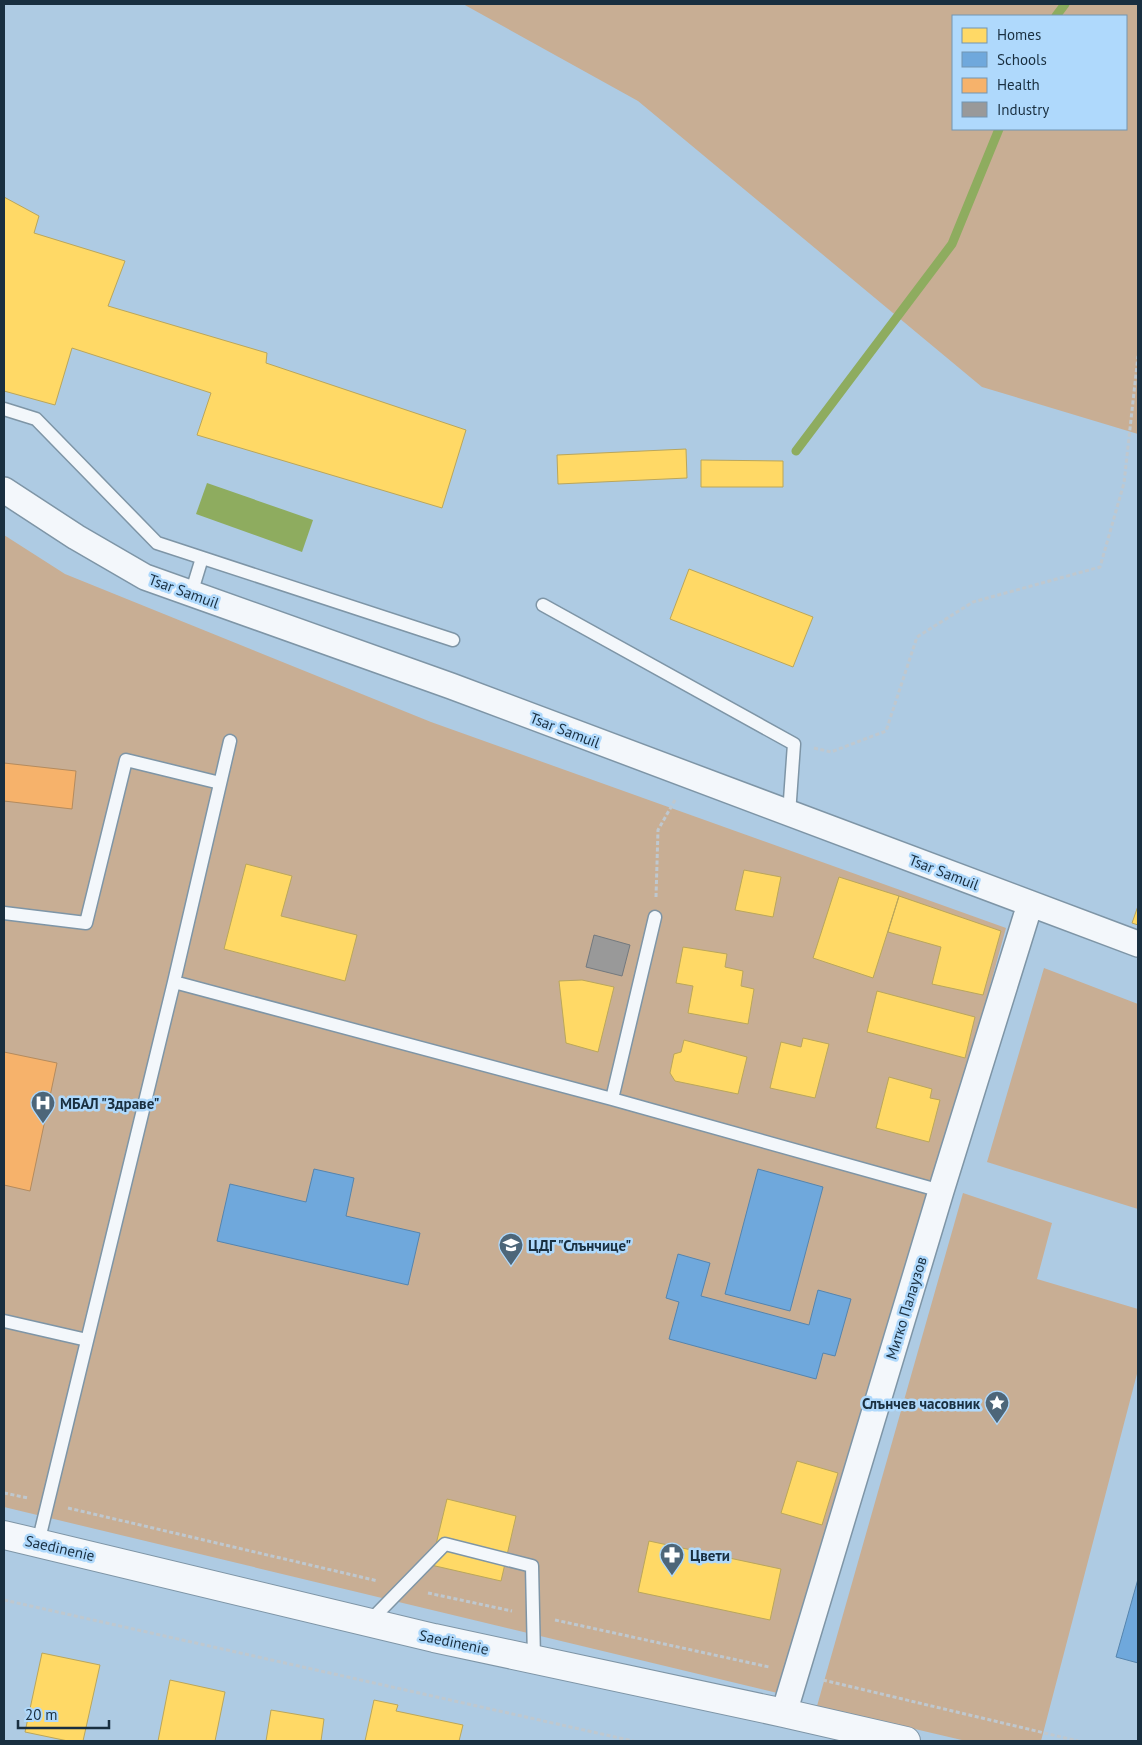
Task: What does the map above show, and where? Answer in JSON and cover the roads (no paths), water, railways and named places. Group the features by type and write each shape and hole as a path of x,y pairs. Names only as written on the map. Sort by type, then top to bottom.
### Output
{"street":[{"name":"Tsar Samuil","path":"4,490 76,537 145,577 450,686 1138,944"},
{"name":"Митко Палаузов","path":"784,1713 941,1191 1030,904"},
{"name":"Saedinenie","path":"4,1535 369,1622 906,1741"}],"lane":[{"path":"4,409 36,419 157,543 454,640"},
{"path":"191,594 202,558"},
{"path":"543,605 794,744 789,814"},
{"path":"38,1543 174,982 230,741"},
{"path":"4,913 86,923 126,760 220,783"},
{"path":"612,1099 655,917"},
{"path":"174,982 612,1099 941,1191"},
{"path":"4,1321 87,1340"},
{"path":"369,1622 445,1544 532,1566 534,1659"}],"waterway":[{"path":"1057,15 1065,4"},
{"path":"796,451 952,244 999,130"}],"place":[{"name":"МБАЛ \"Здраве\"","path":"43,1124"},
{"name":"ЦДГ \"Слънчице\"","path":"511,1266"},
{"name":"Слънчев часовник","path":"997,1424"},
{"name":"Цвети","path":"672,1576"}]}
